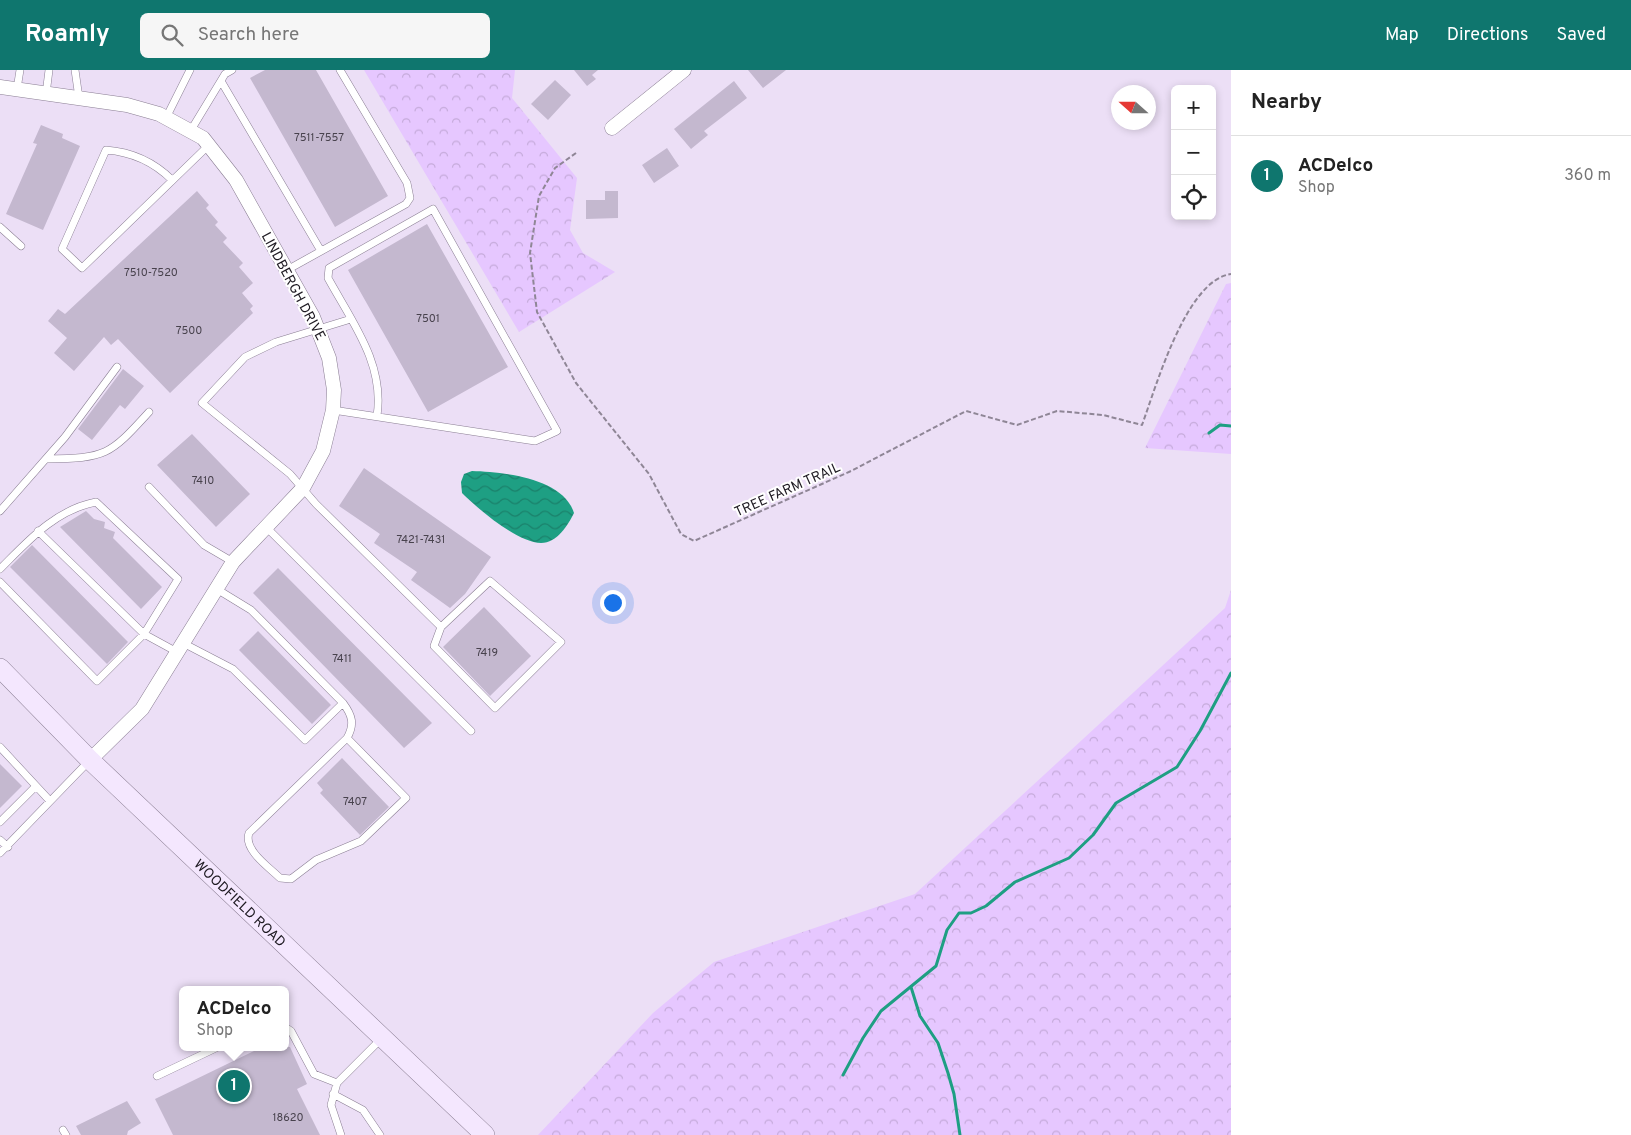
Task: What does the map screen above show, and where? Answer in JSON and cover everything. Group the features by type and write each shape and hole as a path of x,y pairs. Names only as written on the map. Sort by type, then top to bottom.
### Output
{"main road":[{"name":"WOODFIELD ROAD","path":"0,668 90,760 485,1135"}],"street":[{"path":"612,128 684,70"},
{"name":"LINDBERGH DRIVE","path":"0,87 127,105 166,118 191,130 209,145 236,180 288,270 319,329 329,358 334,390 333,410 324,451 303,488 233,562 215,588 142,709 90,760"}],"lane":[{"path":"17,90 20,70"},
{"path":"46,94 49,70"},
{"path":"75,70 79,98"},
{"path":"166,118 190,70"},
{"path":"191,130 221,80 232,70"},
{"path":"288,270 406,204 410,198 407,184 340,70"},
{"path":"221,80 320,251"},
{"path":"172,180 151,163 135,155 106,150 62,249 82,268 209,145"},
{"path":"333,410 535,441 557,431 433,209 329,268 328,278 369,353 375,369 380,396 377,416"},
{"path":"0,226 21,246"},
{"path":"351,319 276,342 245,357 202,403 290,474 316,504 441,627"},
{"path":"0,511 65,437 117,366"},
{"path":"46,459 84,458 103,454 121,443 149,412"},
{"path":"149,487 204,545 233,562"},
{"path":"0,569 38,531 78,506 96,502 178,579 144,634 97,681 0,582"},
{"path":"266,527 471,731"},
{"path":"38,531 144,634 232,669 305,740 343,703"},
{"path":"490,581 560,642 495,708 434,646 441,627 490,581"},
{"path":"215,588 251,610 343,703 352,719 352,729 347,738 249,833 247,838 250,848 280,878 290,879 316,860 361,841 406,798 347,738"},
{"path":"0,747 50,801"},
{"path":"0,853 8,847 90,760"},
{"path":"0,822 36,786"},
{"path":"0,840 8,847"},
{"path":"289,1030 314,1074 337,1083"},
{"path":"341,1135 331,1105 337,1083 382,1038"},
{"path":"157,1076 210,1051"},
{"path":"333,1094 363,1110 380,1135"}],"path":[{"name":"TREE FARM TRAIL","path":"576,154 555,168 540,196 530,253 537,312 576,383 649,474 681,534 694,541 851,471 966,411 1017,425 1057,411 1102,415 1142,425 1167,354 1191,304 1221,275 1231,274"}],"green space":[{"path":"364,70 515,70 512,98 577,178 570,230 583,253 615,272 519,332"},
{"path":"1231,283 1231,454 1145,448 1226,284"},
{"path":"1231,590 1231,1135 538,1135 653,1013 714,962 915,894 1225,608"}],"water":[{"path":"472,471 500,473 531,479 558,492 568,501 574,513 557,537 547,542 532,542 499,524 462,493 461,482 464,474"}],"building":[{"path":"265,70 316,70 388,196 335,227 250,78"},
{"path":"574,70 598,70 592,75 596,79 587,86"},
{"path":"748,70 786,70 763,88"},
{"path":"555,80 571,95 548,120 531,104"},
{"path":"734,81 747,98 704,131 708,135 691,149 674,129"},
{"path":"41,125 63,134 62,138 80,146 43,230 6,214 37,144 33,143"},
{"path":"667,148 679,166 654,183 642,165"},
{"path":"197,191 209,205 206,208 218,222 215,225 227,238 223,242 243,263 239,267 253,283 242,293 253,306 250,309 253,313 170,393 118,339 111,345 104,337 74,371 54,353 67,338 48,321 58,309 65,314"},
{"path":"605,191 618,191 618,218 586,219 586,200 605,200"},
{"path":"427,224 508,367 428,412 348,270"},
{"path":"123,369 144,386 125,409 120,405 92,440 78,429"},
{"path":"192,434 250,494 216,527 157,465"},
{"path":"364,468 491,557 465,594 450,608 411,580 417,572 374,543 380,534 339,506"},
{"path":"86,511 94,519 105,522 104,528 115,532 113,538 162,587 141,609 60,527"},
{"path":"32,545 128,642 107,664 10,567"},
{"path":"278,568 432,723 404,748 253,593"},
{"path":"484,607 531,656 490,696 443,647"},
{"path":"258,631 331,705 312,724 239,650"},
{"path":"342,758 389,807 360,835 320,793 323,790 317,783"},
{"path":"0,764 22,786 0,808"},
{"path":"290,1047 307,1084 297,1089 320,1135 173,1135 155,1099 254,1051 289,1051"},
{"path":"127,1101 141,1123 128,1131 127,1135 81,1135 76,1126"}],"waterway":[{"path":"1209,433 1220,425 1231,426"},
{"path":"843,1075 863,1038 881,1011 936,966 947,930 959,913 971,913 986,906 1015,882 1069,858 1093,835 1116,803 1177,767 1200,731 1231,673"},
{"path":"911,987 920,1016 938,1043 948,1073 954,1094 960,1135"}],"place":[{"name":"ACDelco","path":"234,1086"}]}
